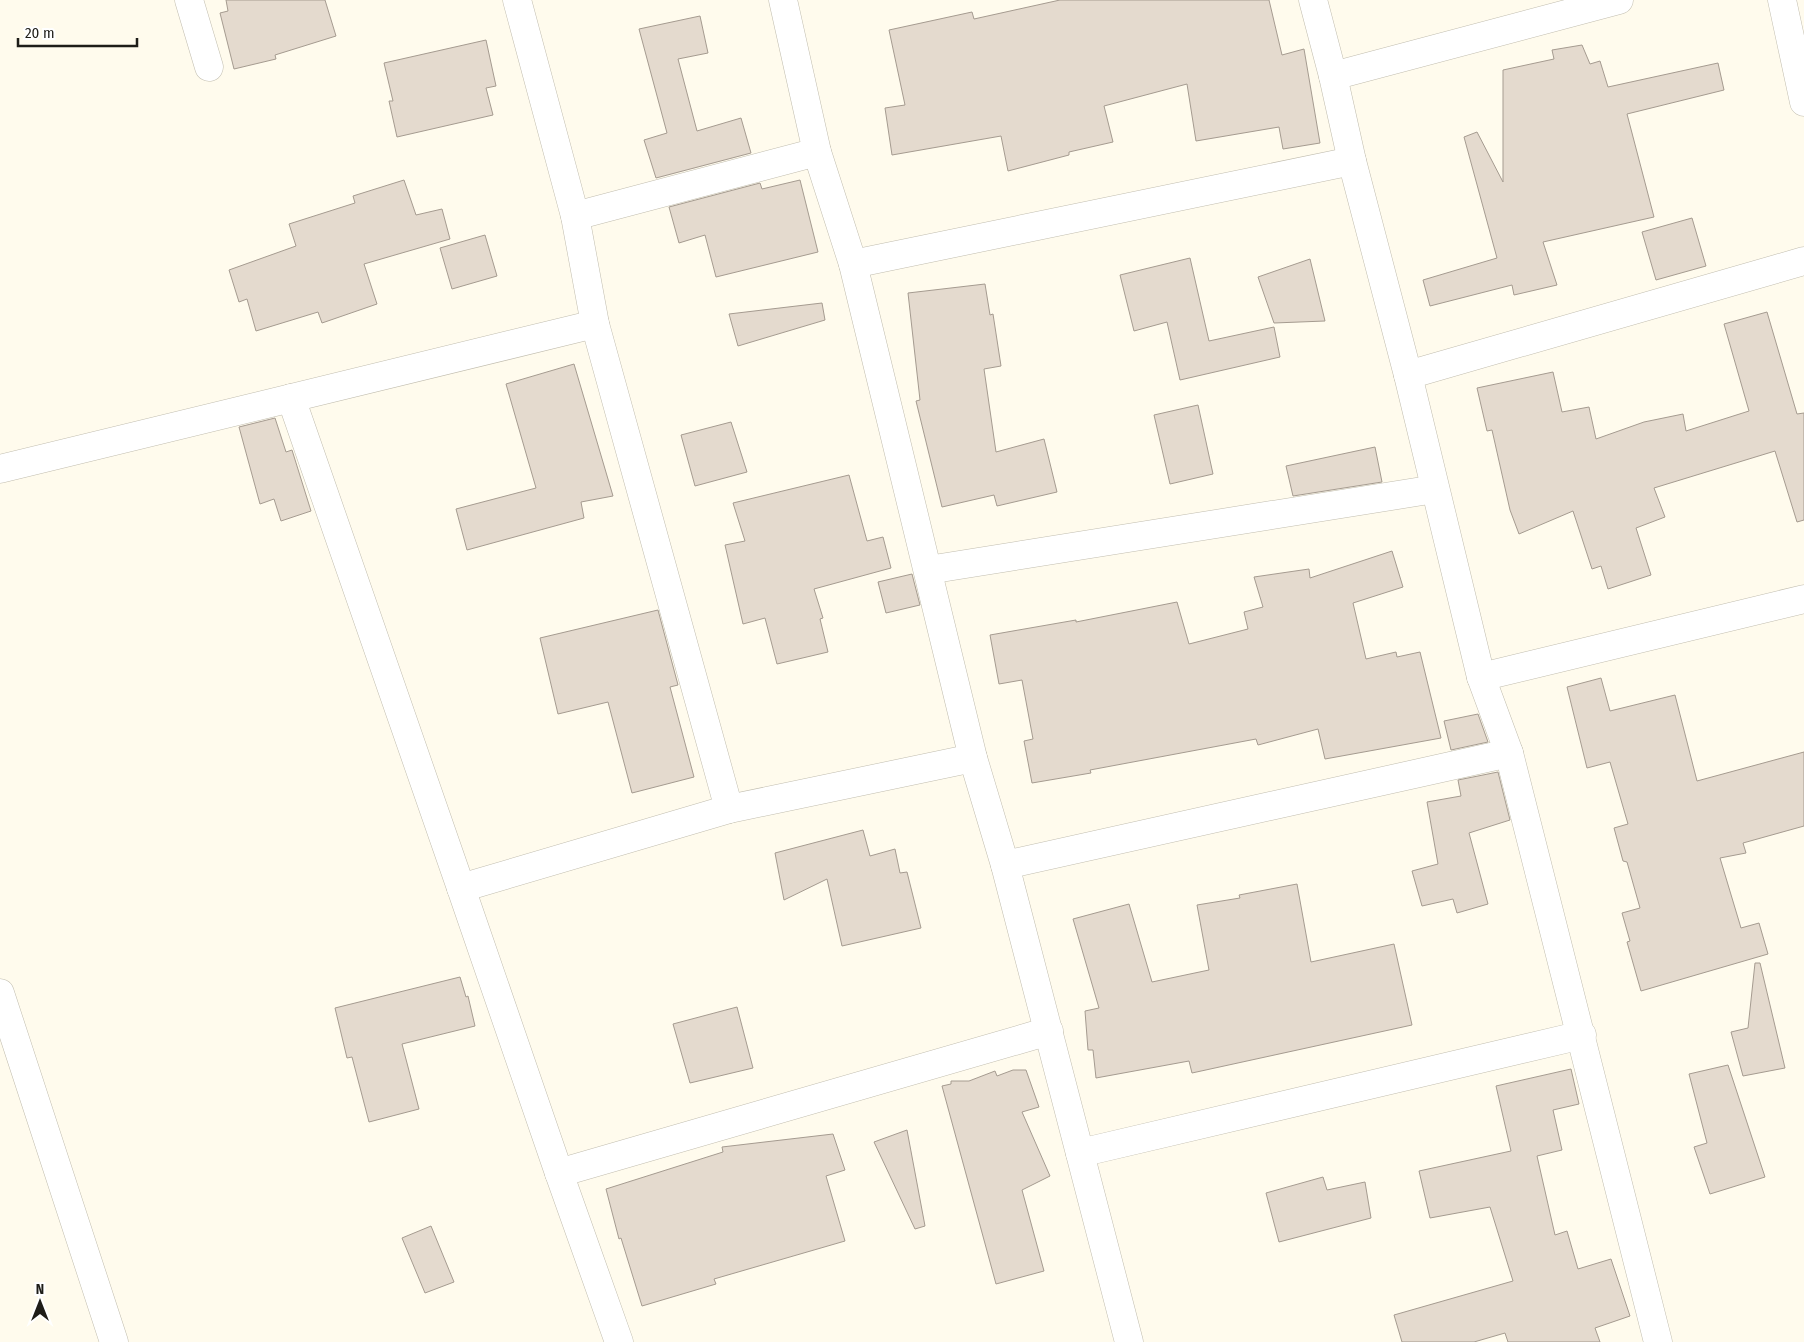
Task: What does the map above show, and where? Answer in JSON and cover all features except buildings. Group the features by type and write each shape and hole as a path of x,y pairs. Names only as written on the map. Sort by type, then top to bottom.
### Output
{"street":[{"path":"189,0 209,66"},
{"path":"517,0 575,216 595,324 729,809"},
{"path":"784,0 818,152 853,264 973,758 1005,865 1049,1032 1125,1341"},
{"path":"1313,0 1333,76 1352,161 1408,375 1481,677 1509,753 1582,1035 1658,1342"},
{"path":"1333,76 1620,0"},
{"path":"1782,0 1804,102"},
{"path":"575,216 818,152"},
{"path":"853,264 1352,161"},
{"path":"1408,375 1804,261"},
{"path":"0,469 595,324"},
{"path":"291,398 619,1342"},
{"path":"928,570 1435,489"},
{"path":"1481,677 1804,598"},
{"path":"1005,865 1509,753"},
{"path":"462,888 729,809 973,758"},
{"path":"0,993 10,1057 114,1342"},
{"path":"559,1173 1049,1032"},
{"path":"1080,1153 1582,1035"}]}
